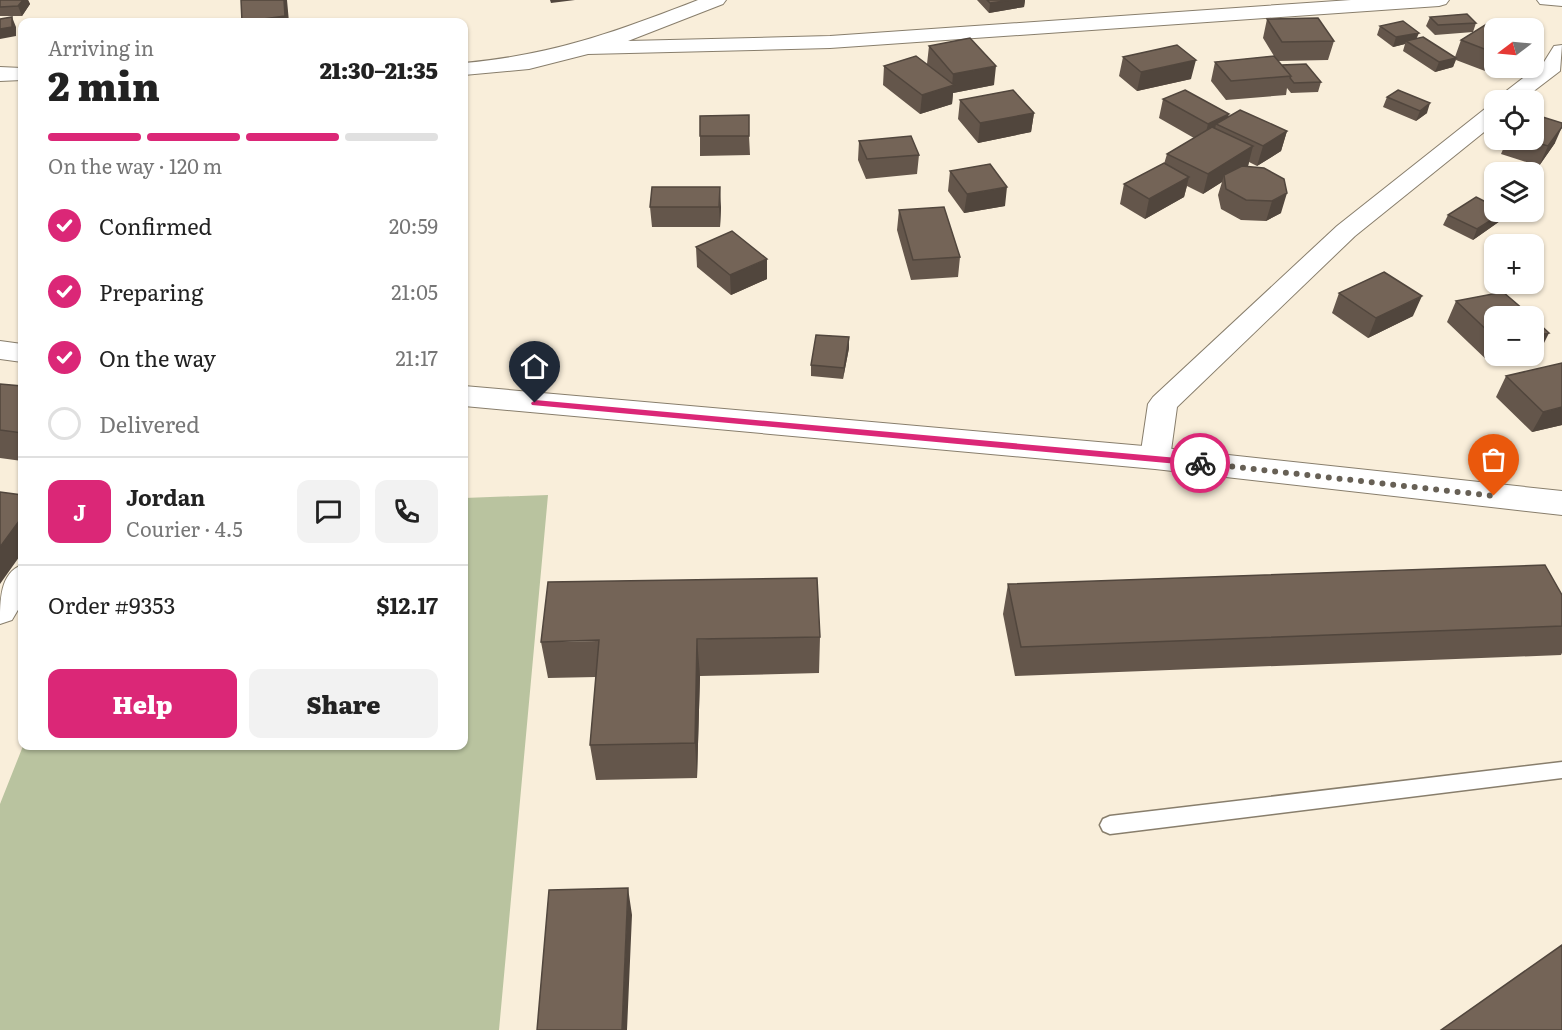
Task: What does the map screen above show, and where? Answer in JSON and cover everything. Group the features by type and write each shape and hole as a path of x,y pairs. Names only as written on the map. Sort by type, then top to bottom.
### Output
{"highway":[{"path":"0,350 18,352"},
{"path":"468,396 1155,458 1562,503"}],"street":[{"path":"468,69 487,69 591,48 716,0"},
{"path":"591,48 830,42 1439,0"},
{"path":"1547,0 1562,0"},
{"path":"1522,90 1552,66 1562,51"},
{"path":"468,83 487,69"},
{"path":"0,74 18,74"},
{"path":"1155,458 1163,404 1346,231 1484,121"},
{"path":"0,611 18,583"}],"lane":[{"path":"1110,825 1562,770"}],"green space":[{"path":"548,495 499,1030 0,1030 0,804 21,750 468,750 468,498"}],"building":[{"path":"0,0 23,0 18,6 0,7"},
{"path":"241,0 284,0 285,16 242,18"},
{"path":"987,0 1012,0 990,3"},
{"path":"1467,14 1476,23 1438,25 1430,17"},
{"path":"12,17 12,27 0,29 0,19"},
{"path":"1318,18 1334,41 1282,42 1267,19"},
{"path":"1403,21 1419,33 1396,37 1380,26"},
{"path":"1484,26 1484,49 1461,40"},
{"path":"1423,37 1456,58 1439,62 1406,41"},
{"path":"970,38 996,66 953,74 929,46"},
{"path":"1177,45 1196,60 1141,72 1123,57"},
{"path":"916,56 954,85 922,95 884,66"},
{"path":"1274,56 1291,76 1231,81 1215,62"},
{"path":"1306,64 1321,82 1294,83 1282,65"},
{"path":"1013,90 1034,113 980,123 960,100"},
{"path":"1185,90 1229,114 1208,124 1163,99"},
{"path":"1398,90 1430,103 1420,111 1387,97"},
{"path":"1240,110 1287,131 1263,146 1216,124"},
{"path":"749,115 749,136 700,136 700,116"},
{"path":"1544,117 1562,123 1562,127 1548,146 1544,145"},
{"path":"1212,127 1253,146 1208,174 1167,154"},
{"path":"911,136 919,155 867,159 859,141"},
{"path":"1164,163 1189,177 1149,199 1124,184"},
{"path":"990,164 1007,187 967,194 950,171"},
{"path":"1242,166 1264,168 1284,179 1287,193 1272,201 1246,200 1226,189 1224,175"},
{"path":"652,187 720,187 719,207 650,207"},
{"path":"1476,197 1484,201 1484,222 1488,222 1477,229 1448,215"},
{"path":"944,207 960,257 913,260 899,210"},
{"path":"732,231 767,259 730,275 696,247"},
{"path":"1384,272 1422,296 1376,318 1339,293"},
{"path":"1505,294 1519,306 1484,306 1484,328 1456,301"},
{"path":"816,335 849,337 844,368 811,365"},
{"path":"1562,363 1562,407 1543,412 1506,376"},
{"path":"0,384 18,386 18,432 0,430"},
{"path":"0,492 18,494 18,522 0,547"},
{"path":"1545,565 1562,595 1562,626 1021,647 1008,584"},
{"path":"817,578 820,637 697,639 695,743 590,745 599,640 541,642 548,582"},
{"path":"628,888 622,1030 537,1030 549,890"},
{"path":"1562,945 1562,1030 1441,1030"}],"way so far":[{"path":"1200,463 1494,496"}],"route":[{"path":"535,403 1200,463"}]}
